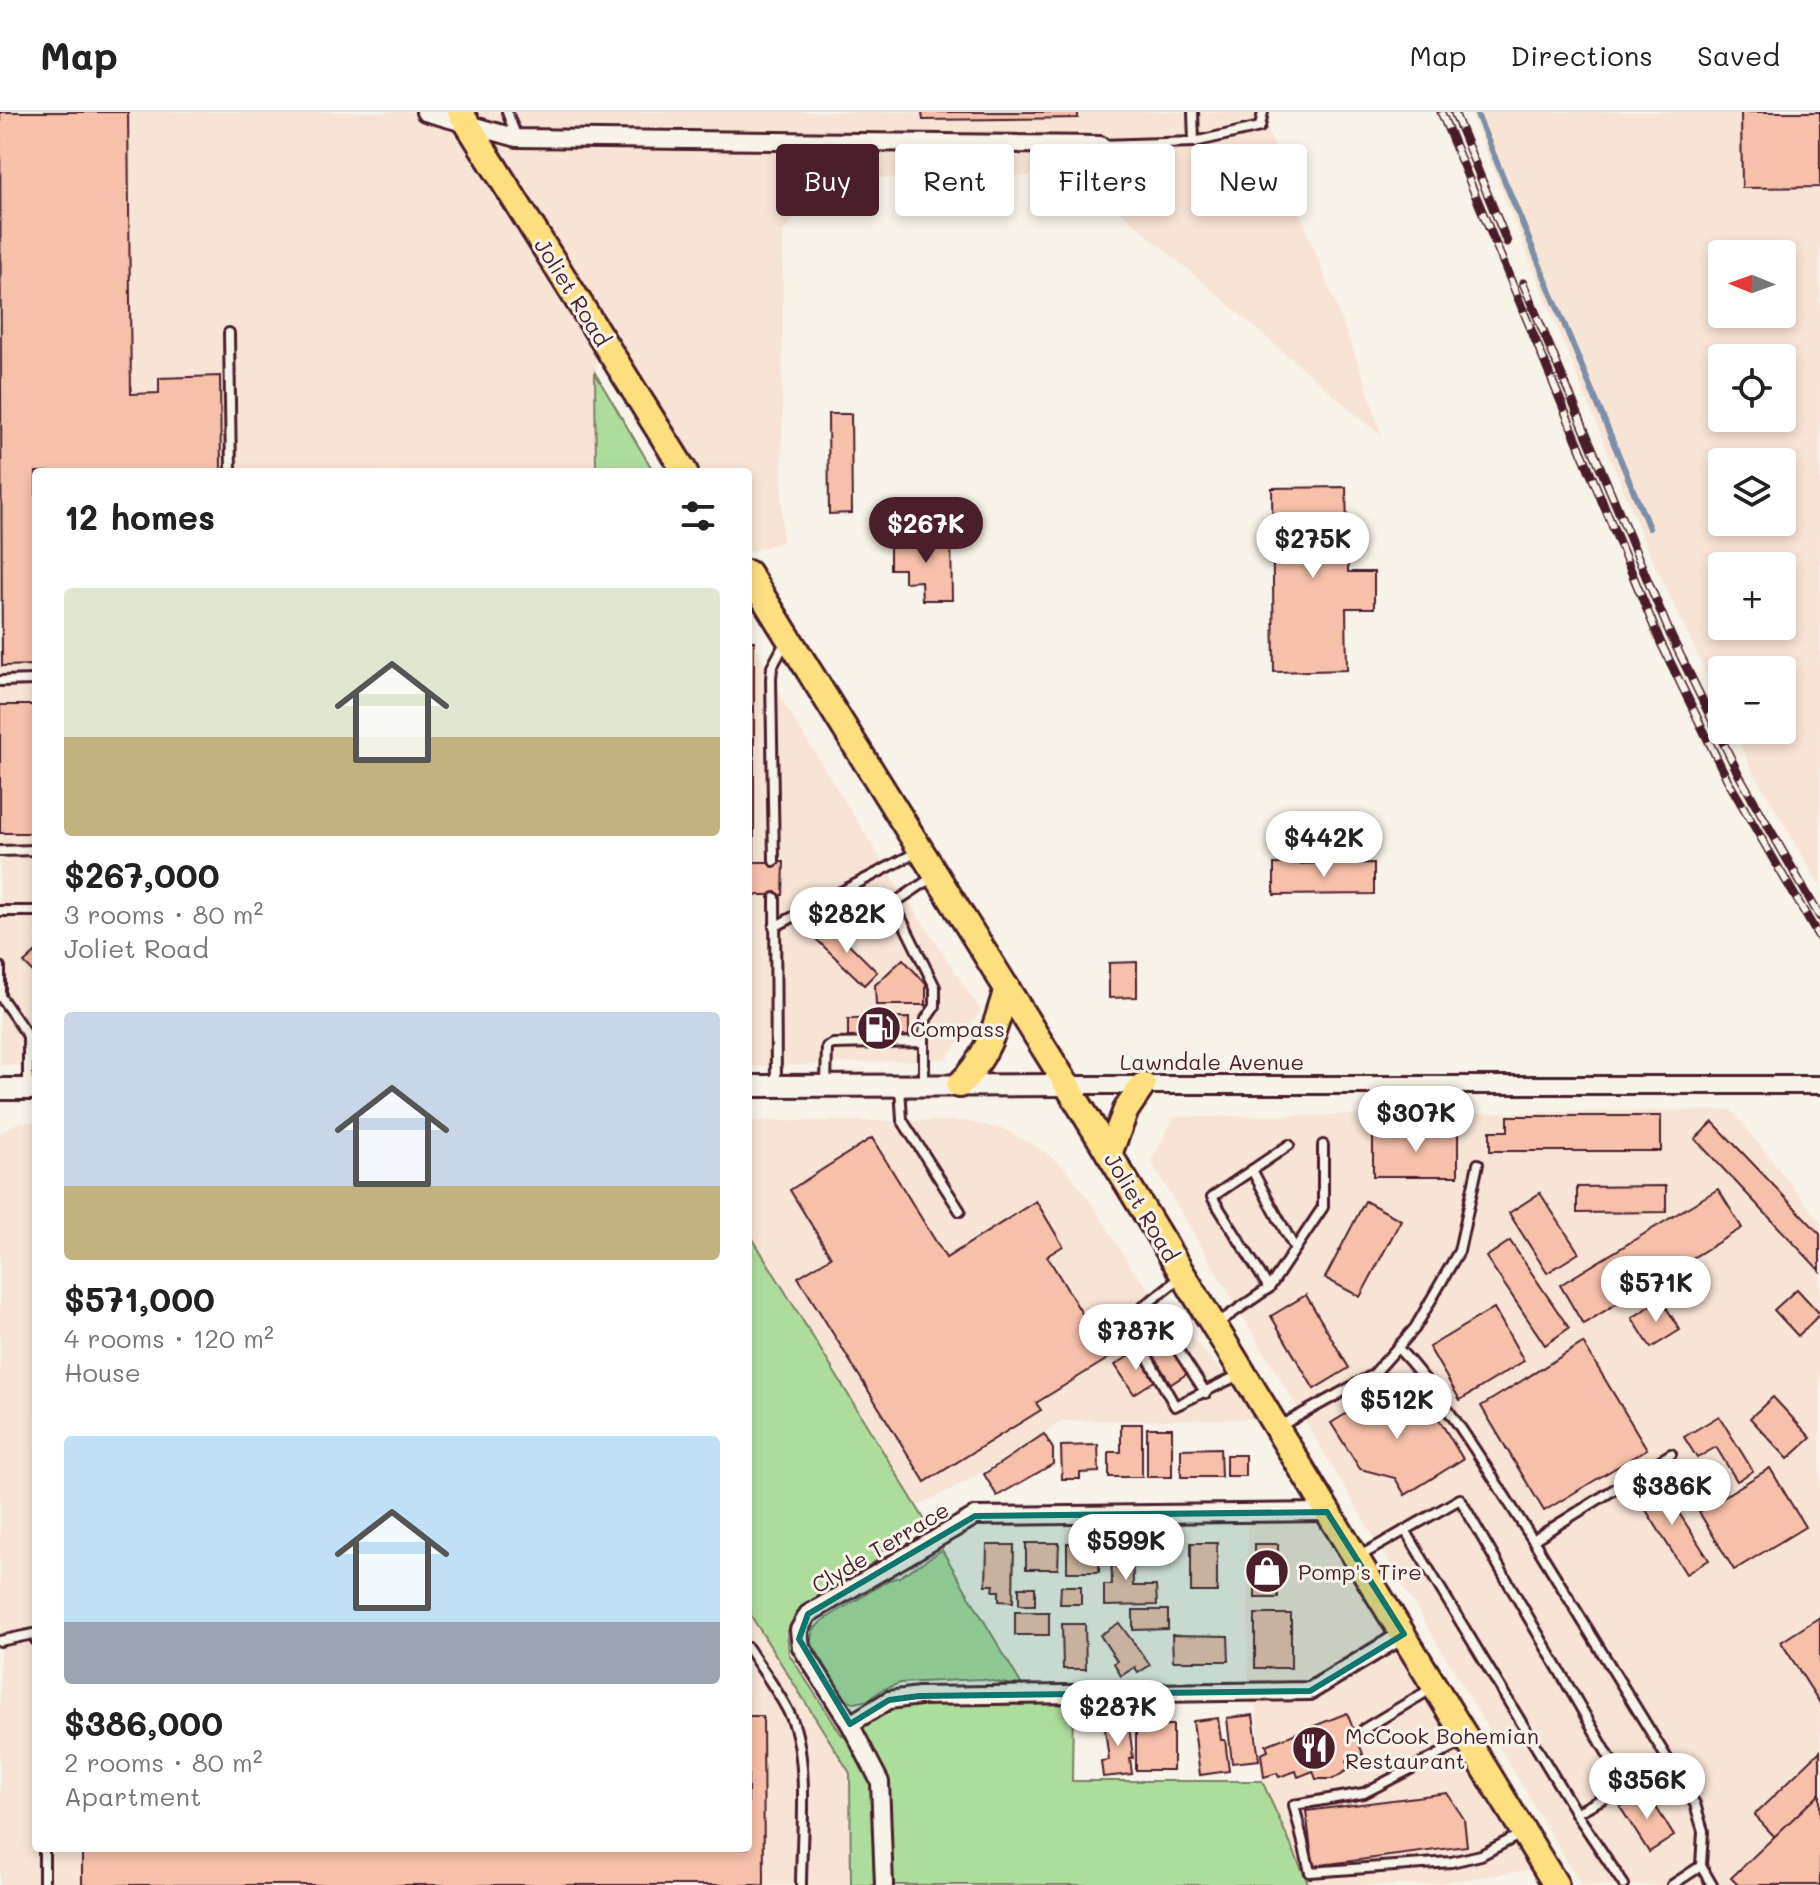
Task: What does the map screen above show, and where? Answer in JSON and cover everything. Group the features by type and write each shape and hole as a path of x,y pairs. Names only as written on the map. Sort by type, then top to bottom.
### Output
{"main road":[{"name":"Joliet Road","path":"464,119 682,468"},
{"name":"Joliet Road","path":"752,580 1067,1085 1556,1885"},
{"path":"959,1085 992,1041 1007,988"},
{"path":"1109,1154 1126,1110 1143,1085"}],"street":[{"path":"425,112 464,119 517,138 1030,144"},
{"name":"Lawndale Avenue","path":"752,1086 1818,1087"},
{"path":"0,1089 32,1089"},
{"name":"Clyde Terrace","path":"850,1724 801,1647 799,1630 808,1614 975,1516 1327,1512"},
{"path":"884,1885 880,1782 850,1724 889,1700 919,1696 1310,1691 1404,1634"}],"lane":[{"path":"507,112 517,138"},
{"path":"1193,112 1194,142"},
{"path":"1131,144 1194,142 1260,127 1263,112"},
{"path":"229,333 231,468"},
{"path":"774,861 771,679 772,667 788,638"},
{"path":"0,681 32,680"},
{"path":"0,851 32,850"},
{"path":"774,927 921,850"},
{"path":"924,1085 926,1019 935,1006 935,987 896,908 897,901 936,875"},
{"path":"775,898 777,1086"},
{"path":"0,911 32,911"},
{"path":"0,967 0,996 28,1036 32,1089"},
{"path":"826,1085 827,1047 833,1044 924,1042"},
{"path":"900,1085 902,1120 960,1211"},
{"path":"1269,1288 1212,1197 1289,1145"},
{"path":"1214,1325 1269,1288 1323,1207 1323,1145"},
{"path":"1276,1428 1373,1375 1415,1328 1459,1251 1478,1164"},
{"path":"1252,1170 1295,1249"},
{"path":"1183,1275 1137,1312 1134,1333 1175,1406 1243,1373"},
{"path":"1147,1303 1206,1393"},
{"path":"1398,1348 1446,1407 1533,1540 1695,1804 1703,1831 1701,1866 1712,1885"},
{"path":"1533,1540 1671,1454"},
{"path":"1356,1559 1460,1499 1626,1786 1576,1813"},
{"path":"1405,1530 1576,1813 1624,1885"},
{"path":"0,1641 32,1636"},
{"path":"752,1654 791,1717 799,1741 801,1885"},
{"path":"1364,1729 1435,1686"},
{"path":"1468,1740 1364,1793 1294,1805 1310,1872 1451,1862 1481,1855 1524,1832"},
{"path":"44,1852 44,1885"},
{"path":"1672,1885 1701,1866"}],"highlighted area":[{"path":"1327,1512 1404,1634 1310,1691 919,1696 889,1700 850,1724 799,1639 808,1614 975,1516"}],"shaded area":[{"path":"0,112 1261,112 1273,144 1191,144 1191,216 1301,216 1366,383 1382,437 1126,216 1175,216 1175,144 1030,144 1030,176 1014,176 1014,144 895,144 895,178 879,178 879,144 776,144 776,216 797,216 783,232 782,542 752,551 752,468 689,468 595,319 596,468 32,468 32,1065 0,1065"},
{"path":"1470,112 1820,112 1820,886 1740,744 1796,744 1796,656 1708,656 1708,677 1646,546"},
{"path":"752,638 786,707 981,1011 946,1059 752,1067"},
{"path":"1732,1110 1820,1221 1820,1885 1581,1885 1151,1162 1174,1117"},
{"path":"752,1121 964,1121 1003,1129 1039,1148 1065,1168 1093,1205 1132,1269 1263,1419 1062,1421 969,1480 917,1507 752,1238"},
{"path":"19,1122 32,1122 32,1852 752,1852 752,1617 850,1773 851,1885 0,1885 0,1133"},
{"path":"1247,1506 1315,1506 1535,1869 1423,1885 1309,1885 1262,1781 1256,1706 1249,1705"}],"green space":[{"path":"595,373 652,468 596,468"},
{"path":"752,1238 926,1522 882,1551 876,1561 800,1609 787,1631 789,1654 842,1735 888,1704 1073,1700 1072,1781 1262,1781 1309,1885 851,1885 850,1773 752,1617"},
{"path":"942,1550 1023,1687 981,1679 900,1683 868,1700 855,1703 845,1699 811,1642 813,1630 822,1621"}],"building":[{"path":"0,112 128,112 131,394 159,393 159,378 220,376 221,468 32,468 32,665 2,666"},
{"path":"922,112 1078,112 1078,118 923,120"},
{"path":"1741,112 1820,112 1820,187 1742,188"},
{"path":"828,414 851,414 852,513 829,514"},
{"path":"1346,487 1348,572 1374,572 1374,608 1346,608 1347,670 1274,672 1272,488"},
{"path":"936,535 951,535 952,600 922,600 921,581 904,582 904,569 890,569 890,540 936,539"},
{"path":"752,641 754,641 752,859"},
{"path":"0,705 32,705 32,833 0,833"},
{"path":"752,862 784,862 783,895 752,895"},
{"path":"1374,863 1374,894 1274,895 1274,864"},
{"path":"831,926 877,972 864,985 817,940"},
{"path":"32,956 32,971 24,963"},
{"path":"903,959 926,984 926,1005 876,1005 875,985"},
{"path":"1137,962 1137,997 1109,998 1109,963"},
{"name":"Compass","path":"909,1018 909,1036 848,1037 848,1019"},
{"path":"1508,1116 1661,1116 1661,1151 1490,1151 1490,1131 1508,1131"},
{"path":"1713,1122 1820,1234 1820,1271 1695,1139"},
{"path":"1373,1133 1458,1133 1458,1176 1373,1176"},
{"path":"872,1138 946,1258 1036,1201 1063,1246 1047,1256 1109,1358 1036,1403 1041,1410 925,1482 798,1277 831,1257 790,1190"},
{"path":"1666,1186 1666,1212 1577,1213 1577,1187"},
{"path":"1718,1189 1742,1228 1583,1324 1560,1285"},
{"path":"1540,1193 1579,1253 1547,1273 1509,1213"},
{"path":"1365,1201 1401,1220 1360,1297 1325,1278"},
{"path":"1510,1241 1569,1328 1545,1345 1486,1257"},
{"path":"1797,1289 1820,1314 1798,1336 1774,1310"},
{"path":"1306,1295 1349,1368 1314,1389 1271,1316"},
{"path":"1661,1299 1680,1330 1651,1348 1632,1318"},
{"path":"1494,1308 1524,1361 1460,1400 1429,1347"},
{"path":"1160,1329 1188,1373 1171,1384 1143,1340"},
{"path":"1583,1343 1647,1449 1544,1511 1481,1406"},
{"path":"1137,1351 1156,1380 1134,1394 1115,1365"},
{"path":"1388,1388 1399,1405 1435,1413 1463,1459 1405,1495 1395,1478 1360,1469 1331,1423"},
{"path":"1773,1397 1811,1438 1788,1459 1750,1418"},
{"path":"1719,1416 1753,1471 1737,1481 1716,1447 1697,1458 1684,1437"},
{"path":"1121,1424 1142,1424 1142,1477 1109,1477 1109,1452 1121,1452"},
{"path":"1147,1428 1172,1428 1172,1477 1147,1477"},
{"path":"1044,1434 1053,1449 1053,1464 997,1496 984,1474"},
{"path":"1098,1445 1099,1472 1080,1473 1080,1479 1062,1479 1061,1446"},
{"path":"1220,1448 1221,1477 1181,1477 1181,1449"},
{"path":"1226,1455 1245,1455 1245,1476 1226,1476"},
{"path":"1770,1468 1805,1527 1734,1570 1699,1512"},
{"path":"1658,1480 1709,1560 1686,1574 1636,1494"},
{"path":"1026,1543 1059,1543 1058,1569 1026,1569"},
{"path":"1067,1543 1100,1544 1099,1572 1067,1572"},
{"path":"1191,1543 1217,1543 1217,1592 1191,1592"},
{"name":"Pomp's Tire","path":"1255,1544 1278,1544 1278,1598 1255,1598"},
{"path":"987,1545 1014,1545 1013,1602 999,1601 999,1591 993,1591 994,1585 986,1585"},
{"path":"1111,1546 1132,1546 1133,1586 1156,1586 1157,1605 1104,1606 1104,1585 1112,1585"},
{"path":"1061,1586 1081,1586 1081,1604 1060,1604"},
{"path":"1019,1587 1035,1587 1035,1605 1019,1605"},
{"path":"1133,1610 1168,1610 1168,1629 1133,1630"},
{"path":"1015,1612 1049,1612 1049,1635 1015,1635"},
{"path":"1255,1614 1291,1614 1291,1668 1255,1668"},
{"path":"1820,1617 1820,1703 1781,1642"},
{"path":"1119,1623 1150,1665 1138,1673 1135,1667 1121,1676 1114,1663 1117,1661 1100,1635"},
{"path":"1062,1624 1085,1624 1086,1669 1063,1669"},
{"path":"1172,1635 1228,1636 1229,1661 1173,1661"},
{"name":"McCook Bohemian Restaurant","path":"1347,1713 1363,1754 1346,1761 1349,1769 1333,1779 1316,1779 1313,1771 1298,1777 1296,1771 1279,1777 1277,1773 1264,1777 1261,1754 1268,1751 1266,1745"},
{"path":"1253,1715 1259,1760 1232,1763 1227,1718"},
{"path":"752,1716 763,1716 764,1885 82,1885 82,1852 752,1852"},
{"path":"1128,1717 1132,1774 1103,1777 1101,1761 1109,1760 1104,1721"},
{"path":"1160,1718 1160,1725 1173,1725 1173,1770 1136,1770 1136,1719"},
{"path":"1218,1718 1229,1771 1200,1775 1193,1721"},
{"path":"1820,1751 1820,1793 1775,1837 1754,1815"},
{"path":"1646,1791 1674,1836 1649,1852 1620,1807"},
{"path":"1447,1793 1464,1819 1467,1846 1313,1866 1306,1811"},
{"path":"1820,1793 1820,1885 1738,1885 1731,1878"}],"waterway":[{"path":"1476,112 1649,528"}],"railway":[{"path":"1441,112 1660,641 1728,781 1820,939"},
{"path":"1454,112 1507,242"},
{"path":"1523,283 1671,636 1739,775 1820,917"}],"place":[{"name":"Compass","path":"879,1028"},
{"name":"Pomp's Tire","path":"1267,1571"},
{"name":"McCook Bohemian Restaurant","path":"1314,1748"}]}
